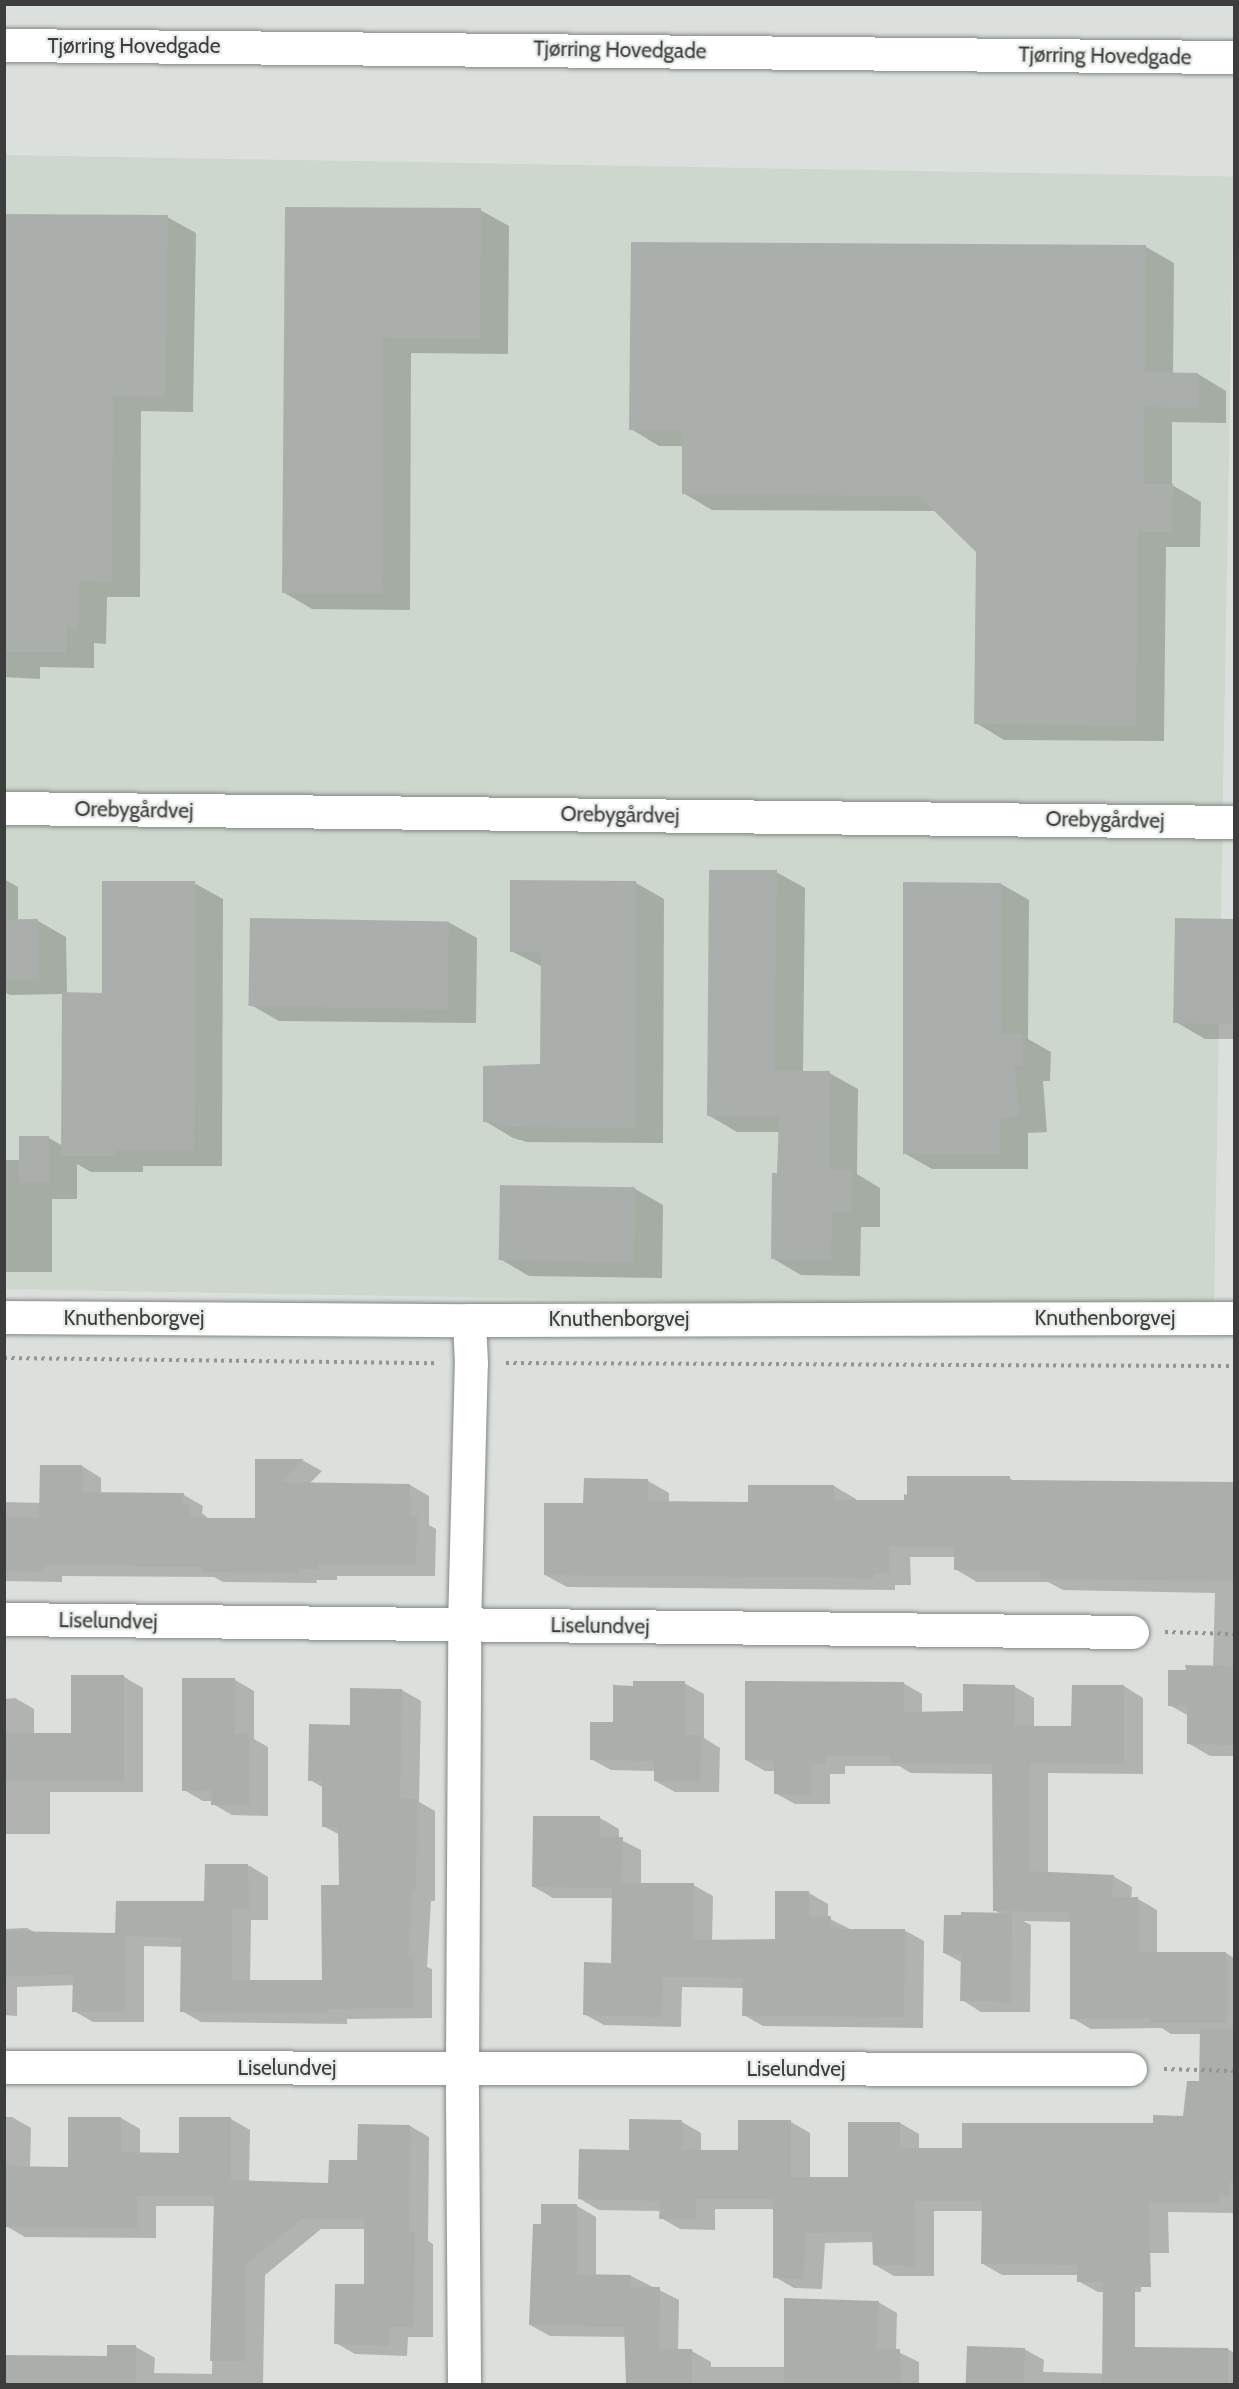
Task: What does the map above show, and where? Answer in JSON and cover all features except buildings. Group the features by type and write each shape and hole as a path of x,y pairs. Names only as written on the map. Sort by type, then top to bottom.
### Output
{"street":[{"name":"Tjørring Hovedgade","path":"4,45 1234,57"},
{"name":"Orebygårdvej","path":"4,808 1234,822"},
{"name":"Knuthenborgvej","path":"4,1317 469,1320 1234,1318"},
{"path":"464,2385 462,2068 464,1625 471,1363 469,1320"},
{"name":"Liselundvej","path":"4,1619 1132,1632"},
{"name":"Liselundvej","path":"4,2067 1130,2068"}],"path":[{"path":"4,1358 471,1363 1234,1366"},
{"path":"1132,1632 1234,1634"},
{"path":"1130,2068 1234,2072"}],"shaded area":[{"path":"5,155 1234,176 1214,1310 4,1289"}]}
